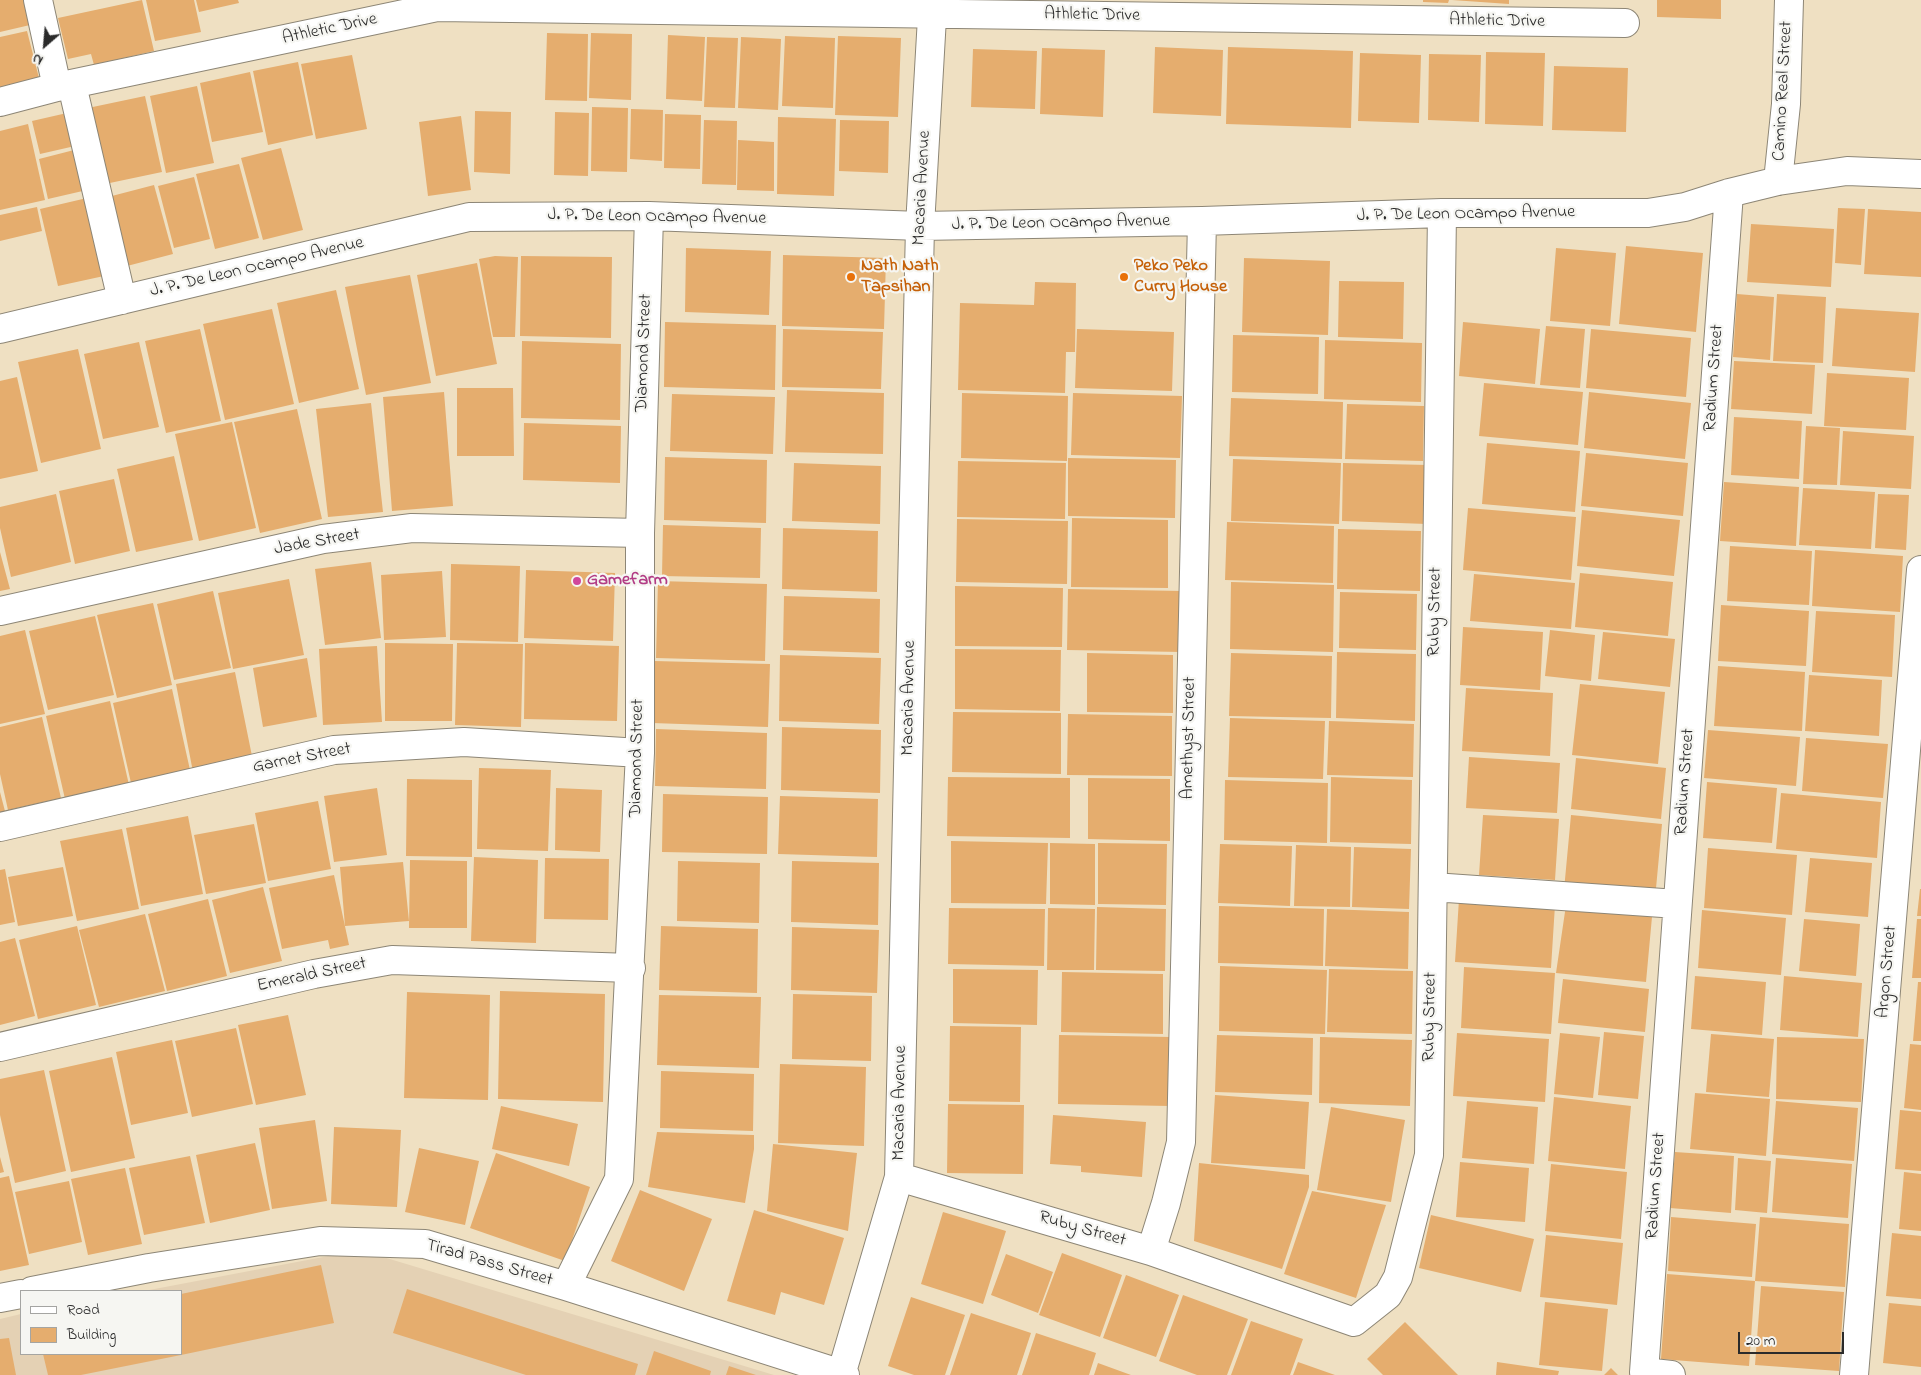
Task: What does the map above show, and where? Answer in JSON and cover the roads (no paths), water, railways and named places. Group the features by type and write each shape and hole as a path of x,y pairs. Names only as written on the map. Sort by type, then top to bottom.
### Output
{"street":[{"path":"38,0 65,86 122,300"},
{"name":"Camino Real Street","path":"1778,181 1786,104 1788,0"},
{"name":"Athletic Drive","path":"0,102 65,86 437,7 715,5 1547,11 1625,23"},
{"name":"Macaria Avenue","path":"843,1375 899,1177 920,226 933,7"},
{"name":"J. P. De Leon Ocampo Avenue","path":"0,329 469,218 649,216 920,226 1202,221 1442,212 1648,213 1685,207 1729,193 1778,181 1847,171 1921,174"},
{"name":"Radium Street","path":"1671,1375 1644,1372 1729,193"},
{"name":"Ruby Street","path":"899,1177 1151,1251 1354,1322 1388,1295 1398,1276 1429,1156 1442,212"},
{"name":"Diamond Street","path":"566,1286 618,1179 640,753 640,533 649,216"},
{"name":"Amethyst Street","path":"1151,1251 1166,1203 1181,1142 1202,221"},
{"name":"Jade Street","path":"0,611 323,539 412,528 640,533"},
{"name":"Argon Street","path":"1854,1375 1921,570"},
{"name":"Garnet Street","path":"0,827 334,750 464,742 640,753"},
{"path":"1433,887 1677,904"},
{"name":"Emerald Street","path":"0,1047 314,974 392,960 630,968"},
{"name":"Tirad Pass Street","path":"37,1290 149,1268 320,1241 425,1244 566,1286 843,1375"},
{"path":"0,1298 20,1294"}],"place":[{"name":"Nath Nath Tapsihan","path":"851,277"},
{"name":"Peko Peko Curry House","path":"1124,277"},
{"name":"Gamefarm","path":"577,581"}]}
